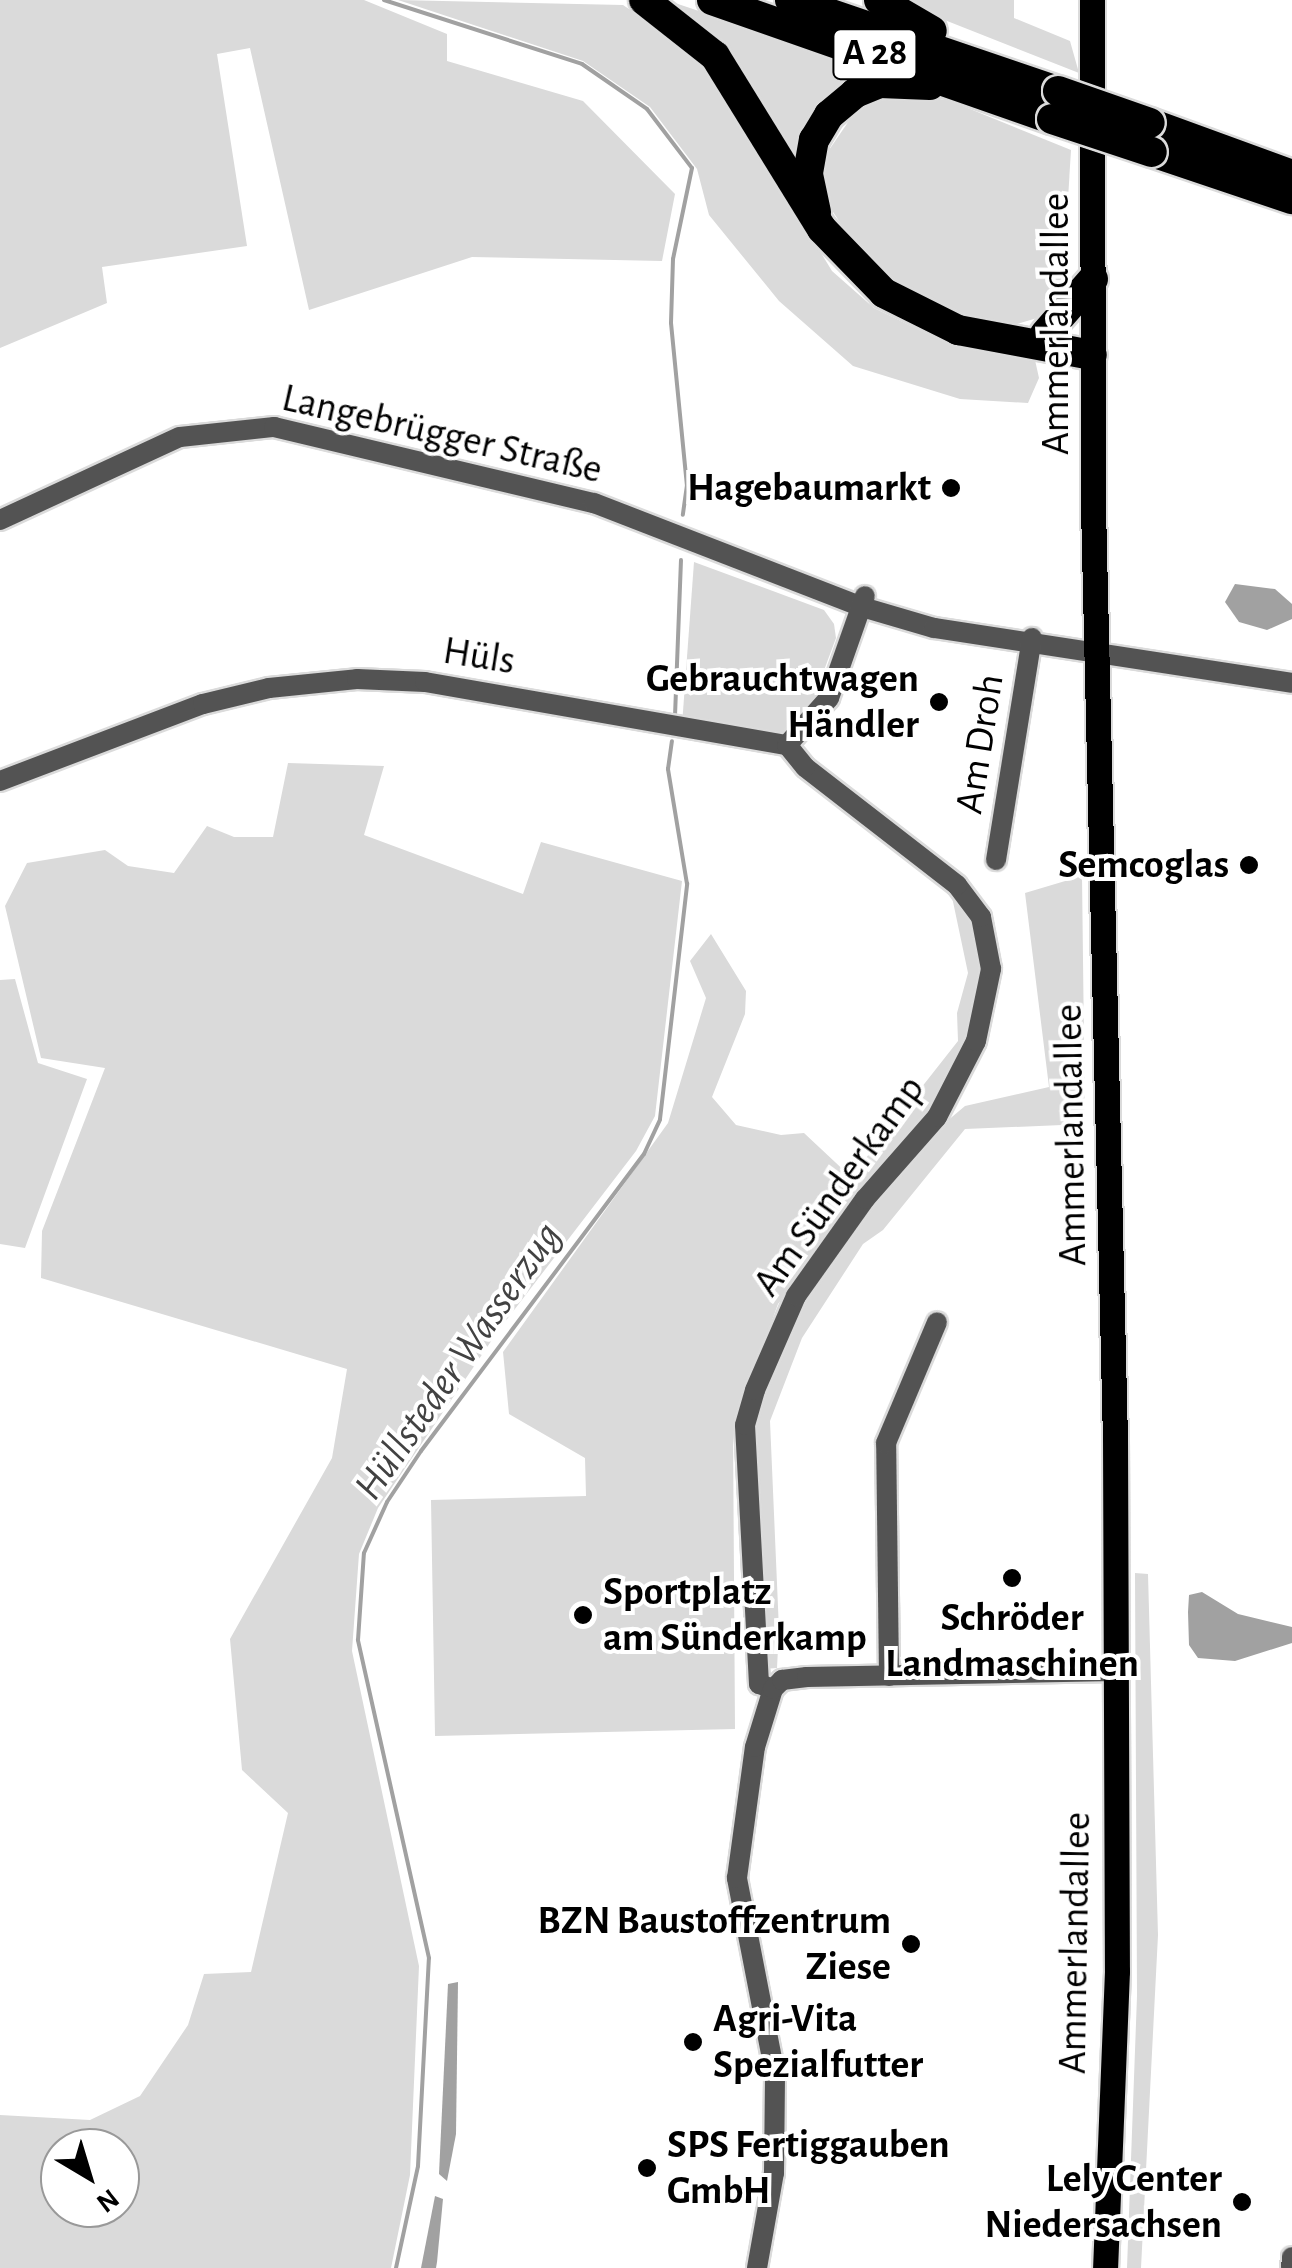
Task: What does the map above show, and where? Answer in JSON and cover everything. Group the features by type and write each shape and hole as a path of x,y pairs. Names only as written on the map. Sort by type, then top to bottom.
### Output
{"highway":[{"path":"644,0 689,32 738,86 822,229 861,275 908,308 958,330 1092,346"},
{"name":"A 28","path":"712,0 1048,108 1292,175"},
{"name":"A 28","path":"790,0 999,69 1048,108"},
{"path":"878,0 975,49 999,69"},
{"path":"822,229 809,190 811,152 829,115 854,93 880,83 920,83 1048,108"},
{"name":"A 28","path":"1151,138 1292,199"},
{"path":"1032,338 1093,280"}],"main road":[{"name":"Ammerlandallee","path":"1092,0 1092,346 1115,1670 1116,1971 1106,2268"}],"street":[{"name":"Langebrügger Straße","path":"0,520 180,437 274,427 528,484 864,601 956,628 1292,684"},
{"path":"787,744 828,698 864,601"},
{"name":"Am Droh","path":"996,860 1032,638"},
{"name":"Hüls","path":"0,781 203,704 269,688 356,679 425,682 787,744"},
{"name":"Am Sünderkamp","path":"773,1689 759,1684 746,1425 755,1390 796,1296 865,1198 937,1117 976,1041 991,969 981,917 957,884 805,767 787,744"},
{"path":"889,1676 886,1443 937,1322"},
{"path":"757,2268 772,2200 775,2074 737,1878 755,1747 773,1689 782,1680 806,1677 1115,1670"},
{"path":"1290,2268 1292,2257"}],"shaded area":[{"path":"0,0 364,0 447,34 447,61 583,101 675,194 662,261 472,257 309,310 250,48 217,54 247,246 102,267 107,303 0,348"},
{"path":"398,0 623,5 703,59 832,271 874,308 942,341 1035,360 1039,378 1028,403 960,399 853,366 779,301 709,215 697,169 650,107 583,61"},
{"path":"666,0 888,74 872,78 802,170"},
{"path":"894,0 1014,0 1014,18 1070,41 1079,73"},
{"path":"892,94 948,100 1071,150 1062,297 1044,316 997,330 945,315 893,280 852,241 822,195 818,166 855,112"},
{"path":"694,562 824,610 834,624 836,638 813,700 784,734 764,738 682,725"},
{"path":"1235,584 1275,589 1292,604 1292,619 1267,630 1239,622 1225,602"},
{"path":"288,763 384,766 364,835 523,894 541,842 682,881 655,1116 636,1151 498,1331 378,1508 359,1554 352,1651 419,1966 410,2175 391,2268 0,2268 0,2115 90,2120 140,2096 188,2025 204,1974 251,1972 288,1813 242,1770 230,1639 332,1458 347,1369 41,1278 42,1231 105,1068 41,1058 5,906 27,863 105,850 128,866 174,873 207,826 234,837 273,837"},
{"path":"1082,876 1085,1124 965,1129 883,1230 863,1244 802,1338 770,1421 779,1630 777,1668 763,1669 752,1426 788,1324 868,1208 946,1122 965,1106 1049,1087 1025,893"},
{"path":"952,897 975,925 982,975 972,1029 933,1106 778,1304 733,1427 735,1729 435,1736 431,1500 586,1496 585,1458 509,1414 503,1352 668,1123 706,998 690,961 711,934 746,991 745,1014 712,1097 736,1125 781,1135 804,1133 851,1177 958,1041 957,1013 968,973"},
{"path":"15,979 38,1063 87,1079 25,1248 0,1244 0,980"},
{"path":"1135,1573 1148,1574 1158,1935 1141,2268 1127,2268 1137,1996"},
{"path":"1202,1592 1238,1614 1292,1627 1292,1643 1235,1661 1198,1658 1189,1645 1189,1595"},
{"path":"458,1982 456,2134 447,2181 439,2174 448,1984"},
{"path":"435,2196 443,2199 436,2268 421,2268"}],"waterway":[{"name":"Hüllsteder Wasserzug","path":"384,0 582,64 647,109 692,168 673,259 671,323 687,485 683,515"},
{"name":"Hüllsteder Wasserzug","path":"675,716 681,560"},
{"name":"Hüllsteder Wasserzug","path":"396,2268 418,2166 429,1958 358,1640 364,1553 387,1502 421,1451 644,1154 660,1119 687,884 668,769 672,741"}],"place":[{"name":"Hagebaumarkt","path":"951,488"},
{"name":"Gebrauchtwagen Händler","path":"939,702"},
{"name":"Semcoglas","path":"1249,865"},
{"name":"Schröder Landmaschinen","path":"1012,1578"},
{"name":"Sportplatz am Sünderkamp","path":"583,1615"},
{"name":"BZN Baustoffzentrum Ziese","path":"911,1944"},
{"name":"Agri-Vita Spezialfutter","path":"693,2042"},
{"name":"SPS Fertiggauben GmbH","path":"647,2168"},
{"name":"Lely Center Niedersachsen","path":"1242,2202"}]}
